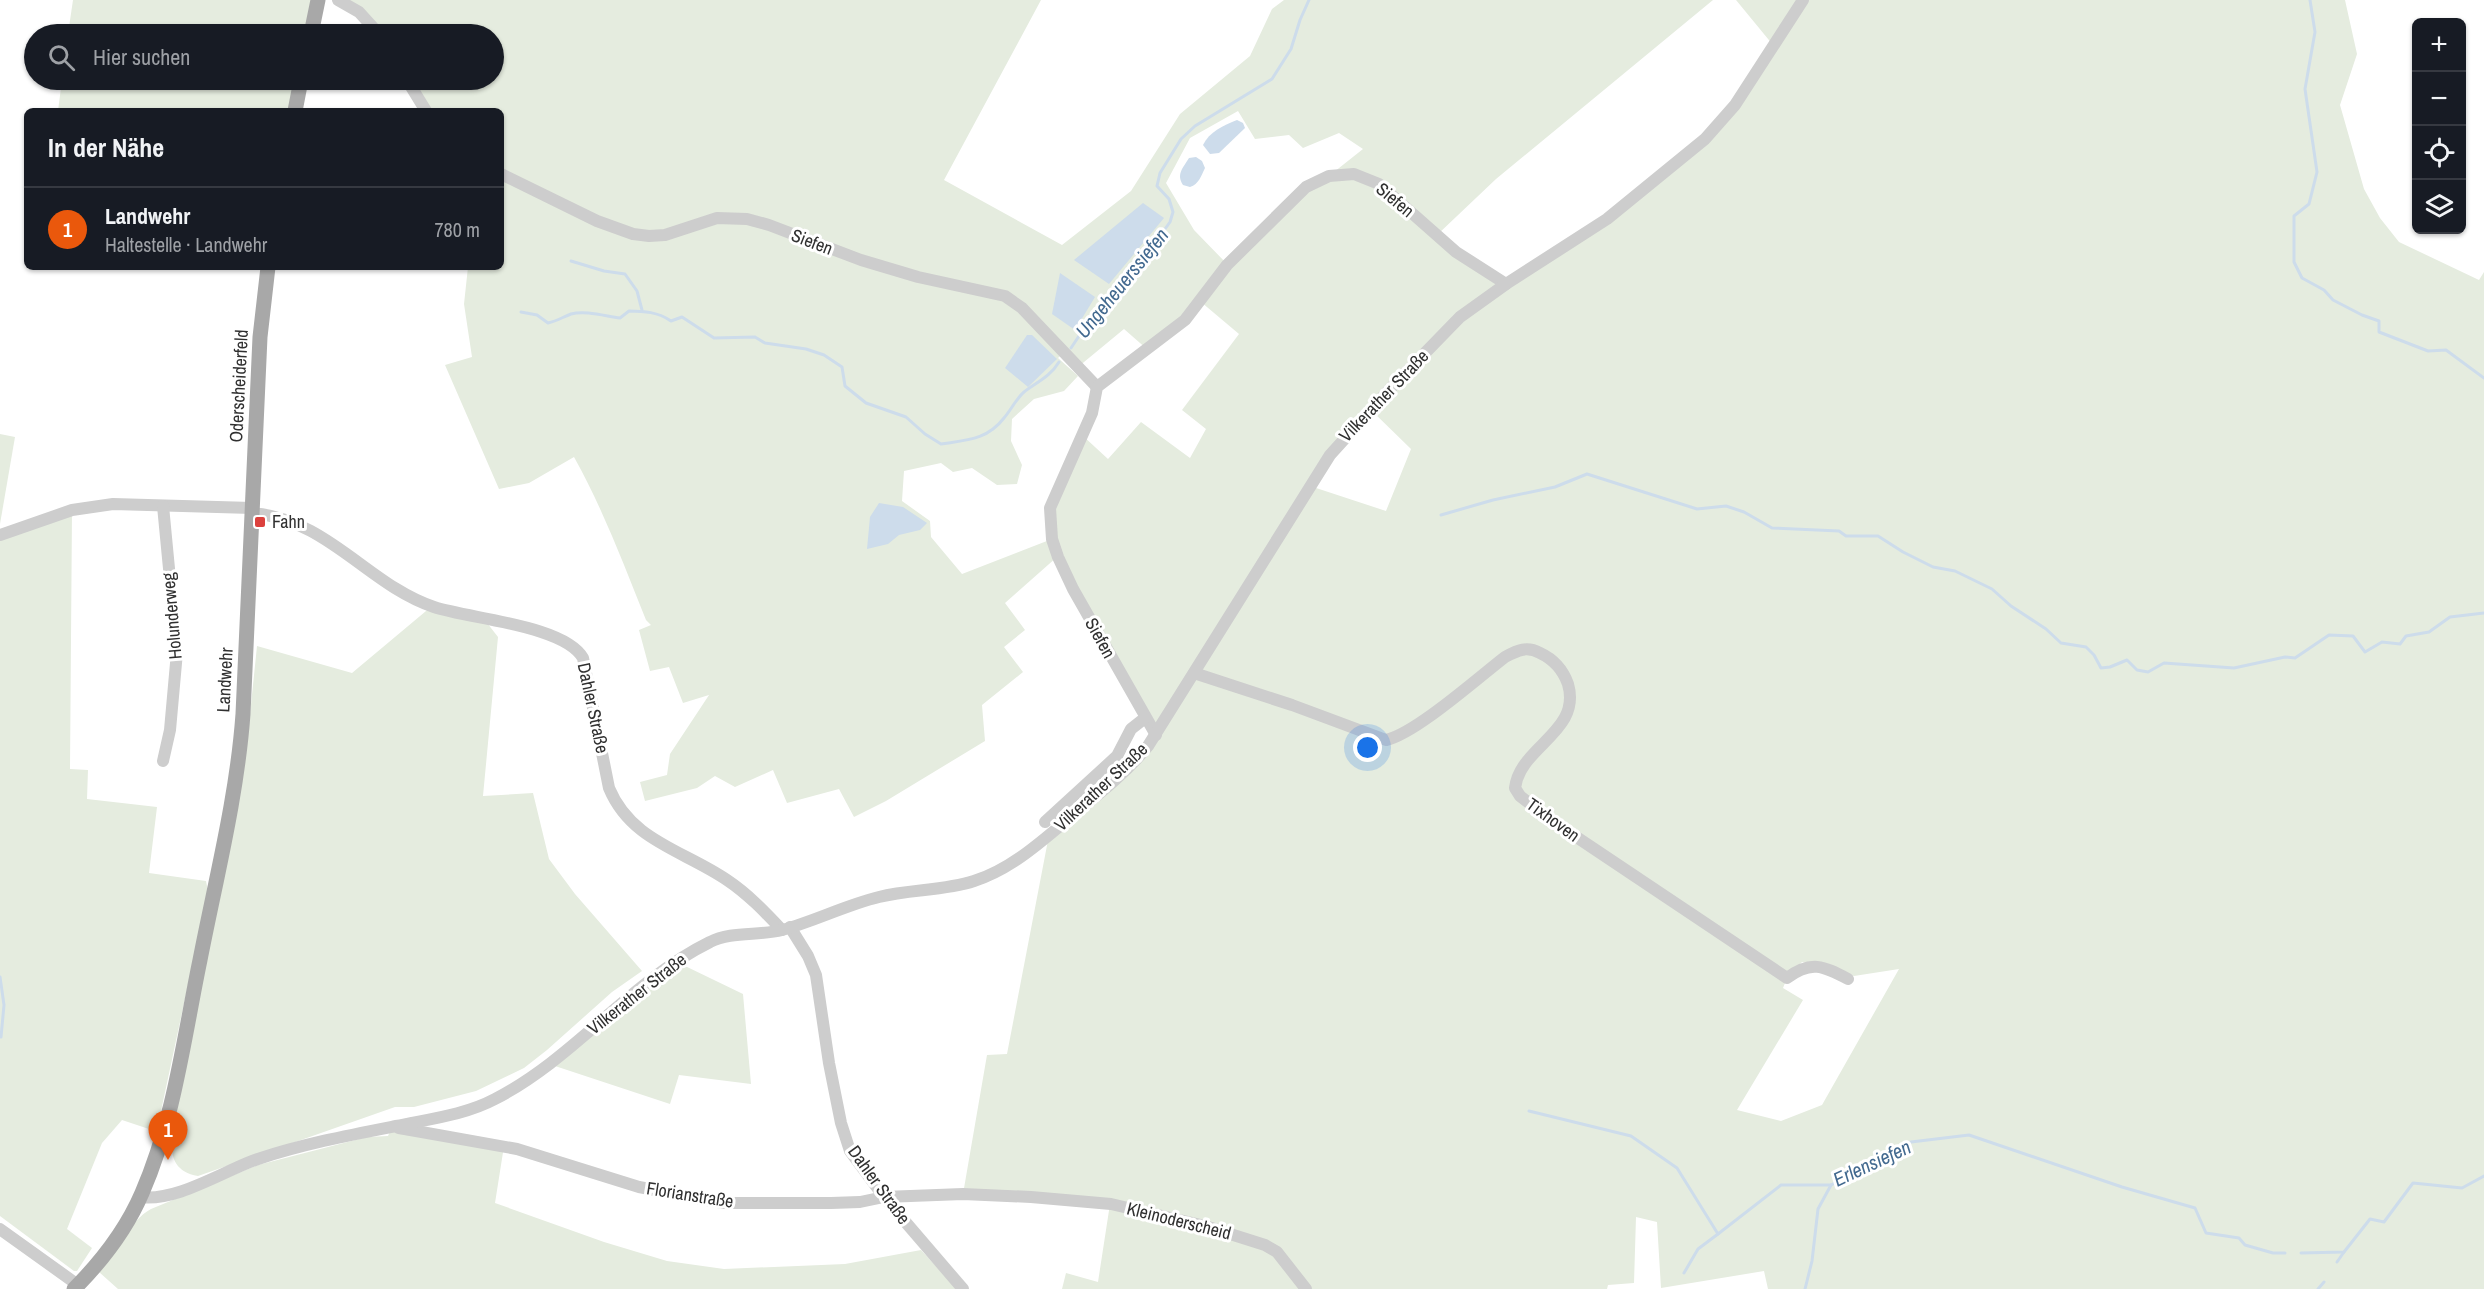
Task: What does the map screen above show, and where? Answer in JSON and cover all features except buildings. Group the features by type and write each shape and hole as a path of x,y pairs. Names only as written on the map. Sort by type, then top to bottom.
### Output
{"main road":[{"path":"313,24 318,0"},
{"path":"296,108 300,90"},
{"name":"Oderscheiderfeld","path":"252,511 260,337 268,270"},
{"name":"Landwehr","path":"76,1287 118,1234 141,1197 156,1160 173,1093 239,759 252,511"}],"street":[{"path":"338,0 359,12 370,24"},
{"name":"Vilkerather Straße","path":"141,1197 154,1199 163,1197 258,1159 323,1141 443,1116 493,1101 550,1064 674,962 720,938 757,935 786,929 876,897 960,885 1003,869 1021,857 1140,756 1156,735 1329,455 1460,317 1506,284 1607,219 1705,139 1735,105 1803,0"},
{"path":"413,90 424,108"},
{"name":"Siefen","path":"1156,735 1065,573 1052,539 1050,508 1092,413 1097,387 1185,320 1227,265 1306,187 1329,176 1354,174 1379,184 1456,252 1506,284"},
{"name":"Siefen","path":"504,175 597,221 633,234 665,235 717,218 747,219 769,225 872,264 950,286 1005,296 1022,309 1097,387"},
{"path":"0,535 72,510 113,504 252,511"},
{"name":"Holunderweg","path":"163,506 177,652 170,730 163,761"},
{"name":"Dahler Straße","path":"252,511 279,517 313,531 418,601 446,611 547,634 570,643 579,650 583,658 609,788 615,804 632,825 708,868 746,894 786,929 808,956 816,975 829,1063 841,1122 850,1151 884,1197 963,1289"},
{"name":"Tixhoven","path":"1194,673 1292,705 1386,740 1398,738 1414,727 1505,657 1520,649 1542,654 1563,673 1570,693 1569,704 1567,714 1555,733 1520,773 1515,788 1520,796 1548,818 1787,978 1802,968 1823,966 1848,978"},
{"path":"1047,816 1117,756 1131,729 1145,718"},
{"name":"Florianstraße","path":"392,1127 518,1149 639,1187 723,1203 860,1202 884,1197 963,1194 1031,1197"},
{"name":"Kleinoderscheid","path":"1031,1197 1111,1204 1205,1226 1265,1245 1277,1252 1306,1289"},
{"path":"0,1229 76,1287"}],"shaded area":[{"path":"73,0 318,0 313,24 69,24"},
{"path":"346,0 1041,0 944,180 1062,245 1131,191 1180,114 1250,56 1272,9 1284,0 1713,0 1496,179 1437,235 1506,284 1607,219 1735,105 1773,45 1736,0 2345,0 2357,54 2340,105 2364,189 2380,218 2399,242 2479,280 2484,272 2484,1289 1768,1289 1764,1271 1661,1288 1657,1222 1636,1217 1634,1283 1608,1285 1607,1289 1062,1289 1066,1273 1098,1282 1110,1204 963,1194 987,1055 1007,1054 1049,835 1156,735 1057,557 1005,603 1025,630 1004,647 1023,672 982,705 985,741 886,801 854,817 839,789 787,803 773,770 735,787 715,776 697,788 645,801 640,782 667,775 670,754 709,695 683,703 669,667 650,671 639,630 651,625 646,620 604,517 574,457 529,483 499,489 445,365 472,357 464,304 468,270 504,270 504,108 430,108 419,90 504,90 504,24 377,24","holes":["1238,111 1255,139 1289,135 1303,148 1339,133 1363,149 1266,226 1227,264 1194,230 1166,183 1190,138","1201,302 1239,334 1182,410 1206,429 1190,458 1141,422 1108,459 1082,435 1050,519 1052,539 962,574 931,537 930,521 902,501 904,471 941,463 953,472 972,468 997,485 1017,484 1022,465 1011,441 1012,419 1034,399 1064,391 1078,376 1058,358 1063,353 1078,367 1124,329 1148,350","1088,306 1075,329 1052,313","1371,410 1411,449 1386,511 1310,486","1802,962 1854,976 1899,969 1822,1105 1781,1121 1737,1110 1803,1000 1783,988 1787,978"]},
{"path":"61,90 299,90 296,108 58,108"},
{"path":"0,434 15,437 0,524"},
{"path":"72,510 70,769 88,770 87,799 157,807 149,873 206,881 208,891 158,1125 149,1129 122,1120 102,1143 67,1229 92,1248 77,1271 0,1216 0,535"},
{"path":"432,606 484,619 498,637 483,796 533,793 549,859 575,894 642,971 612,992 524,1068 476,1091 414,1107 395,1107 198,1176 188,1173 181,1169 173,1156 171,1140 173,1121 246,753 257,646 352,673"},
{"path":"683,965 743,994 751,1084 679,1075 670,1104 555,1066 602,1024 626,1013 655,981"},
{"path":"392,1127 504,1146 495,1203 604,1242 667,1261 724,1269 845,1264 921,1250 957,1289 118,1289 99,1272 129,1229 151,1209 258,1165 367,1137 388,1136"}],"water":[{"path":"1237,120 1243,123 1245,128 1219,153 1210,154 1203,145 1209,136"},
{"path":"1196,157 1202,161 1205,168 1196,184 1190,187 1183,185 1180,178 1181,171 1189,158"},
{"path":"1143,203 1164,218 1109,284 1074,260"},
{"path":"1060,273 1095,297 1075,330 1052,314"},
{"path":"1027,335 1032,335 1057,359 1028,387 1005,368"},
{"path":"879,503 903,507 927,523 920,530 899,535 888,544 867,549 870,517"}],"waterway":[{"name":"Ungeheuerssiefen","path":"1071,348 1103,300 1118,288 1145,257 1170,222 1173,212 1169,199 1157,186 1160,173 1181,139 1195,126 1272,79 1291,49 1309,0"},
{"path":"2310,0 2315,32 2305,89 2317,172 2309,204 2294,216 2294,262 2302,278 2324,290 2333,300 2379,321 2379,332 2428,351 2446,350 2484,378"},
{"path":"571,261 604,271 625,274 637,291 642,310"},
{"name":"Ungeheuerssiefen","path":"521,312 537,315 548,323 577,313 620,318 629,311 645,312 671,321 682,317 714,338 755,337 765,343 806,349 824,355 842,367 845,386 866,403 906,417 925,434 941,444 976,438 991,431 1021,395 1047,375 1059,362"},
{"path":"1441,515 1493,500 1555,487 1587,474 1697,509 1726,506 1744,512 1772,528 1839,531 1846,536 1878,536 1933,567 1955,571 1992,589 2061,643 2086,647 2094,655 2101,668 2127,660 2137,670 2148,672 2164,663 2234,668 2285,657 2295,658 2329,635 2353,636 2365,652 2382,642 2400,644 2406,636 2429,632 2450,617 2484,613"},
{"path":"0,977 4,1005 1,1037"},
{"name":"Erlensiefen","path":"1529,1111 1631,1136 1677,1168 1718,1234 1781,1185 1831,1185 1911,1142 1969,1135 2122,1187 2195,1208 2206,1233 2239,1238 2245,1245 2273,1253 2285,1253"},
{"name":"Erlensiefen","path":"2301,1253 2344,1252 2370,1219 2384,1222 2413,1183 2462,1188 2484,1176"},
{"path":"1805,1289 1812,1261 1818,1209 1831,1185"},
{"path":"1684,1273 1698,1249 1718,1234"},
{"path":"2337,1262 2344,1252"},
{"path":"2318,1289 2324,1282"}],"place":[{"name":"Fahn","path":"260,522"},
{"name":"Landwehr","path":"168,1160"}]}
